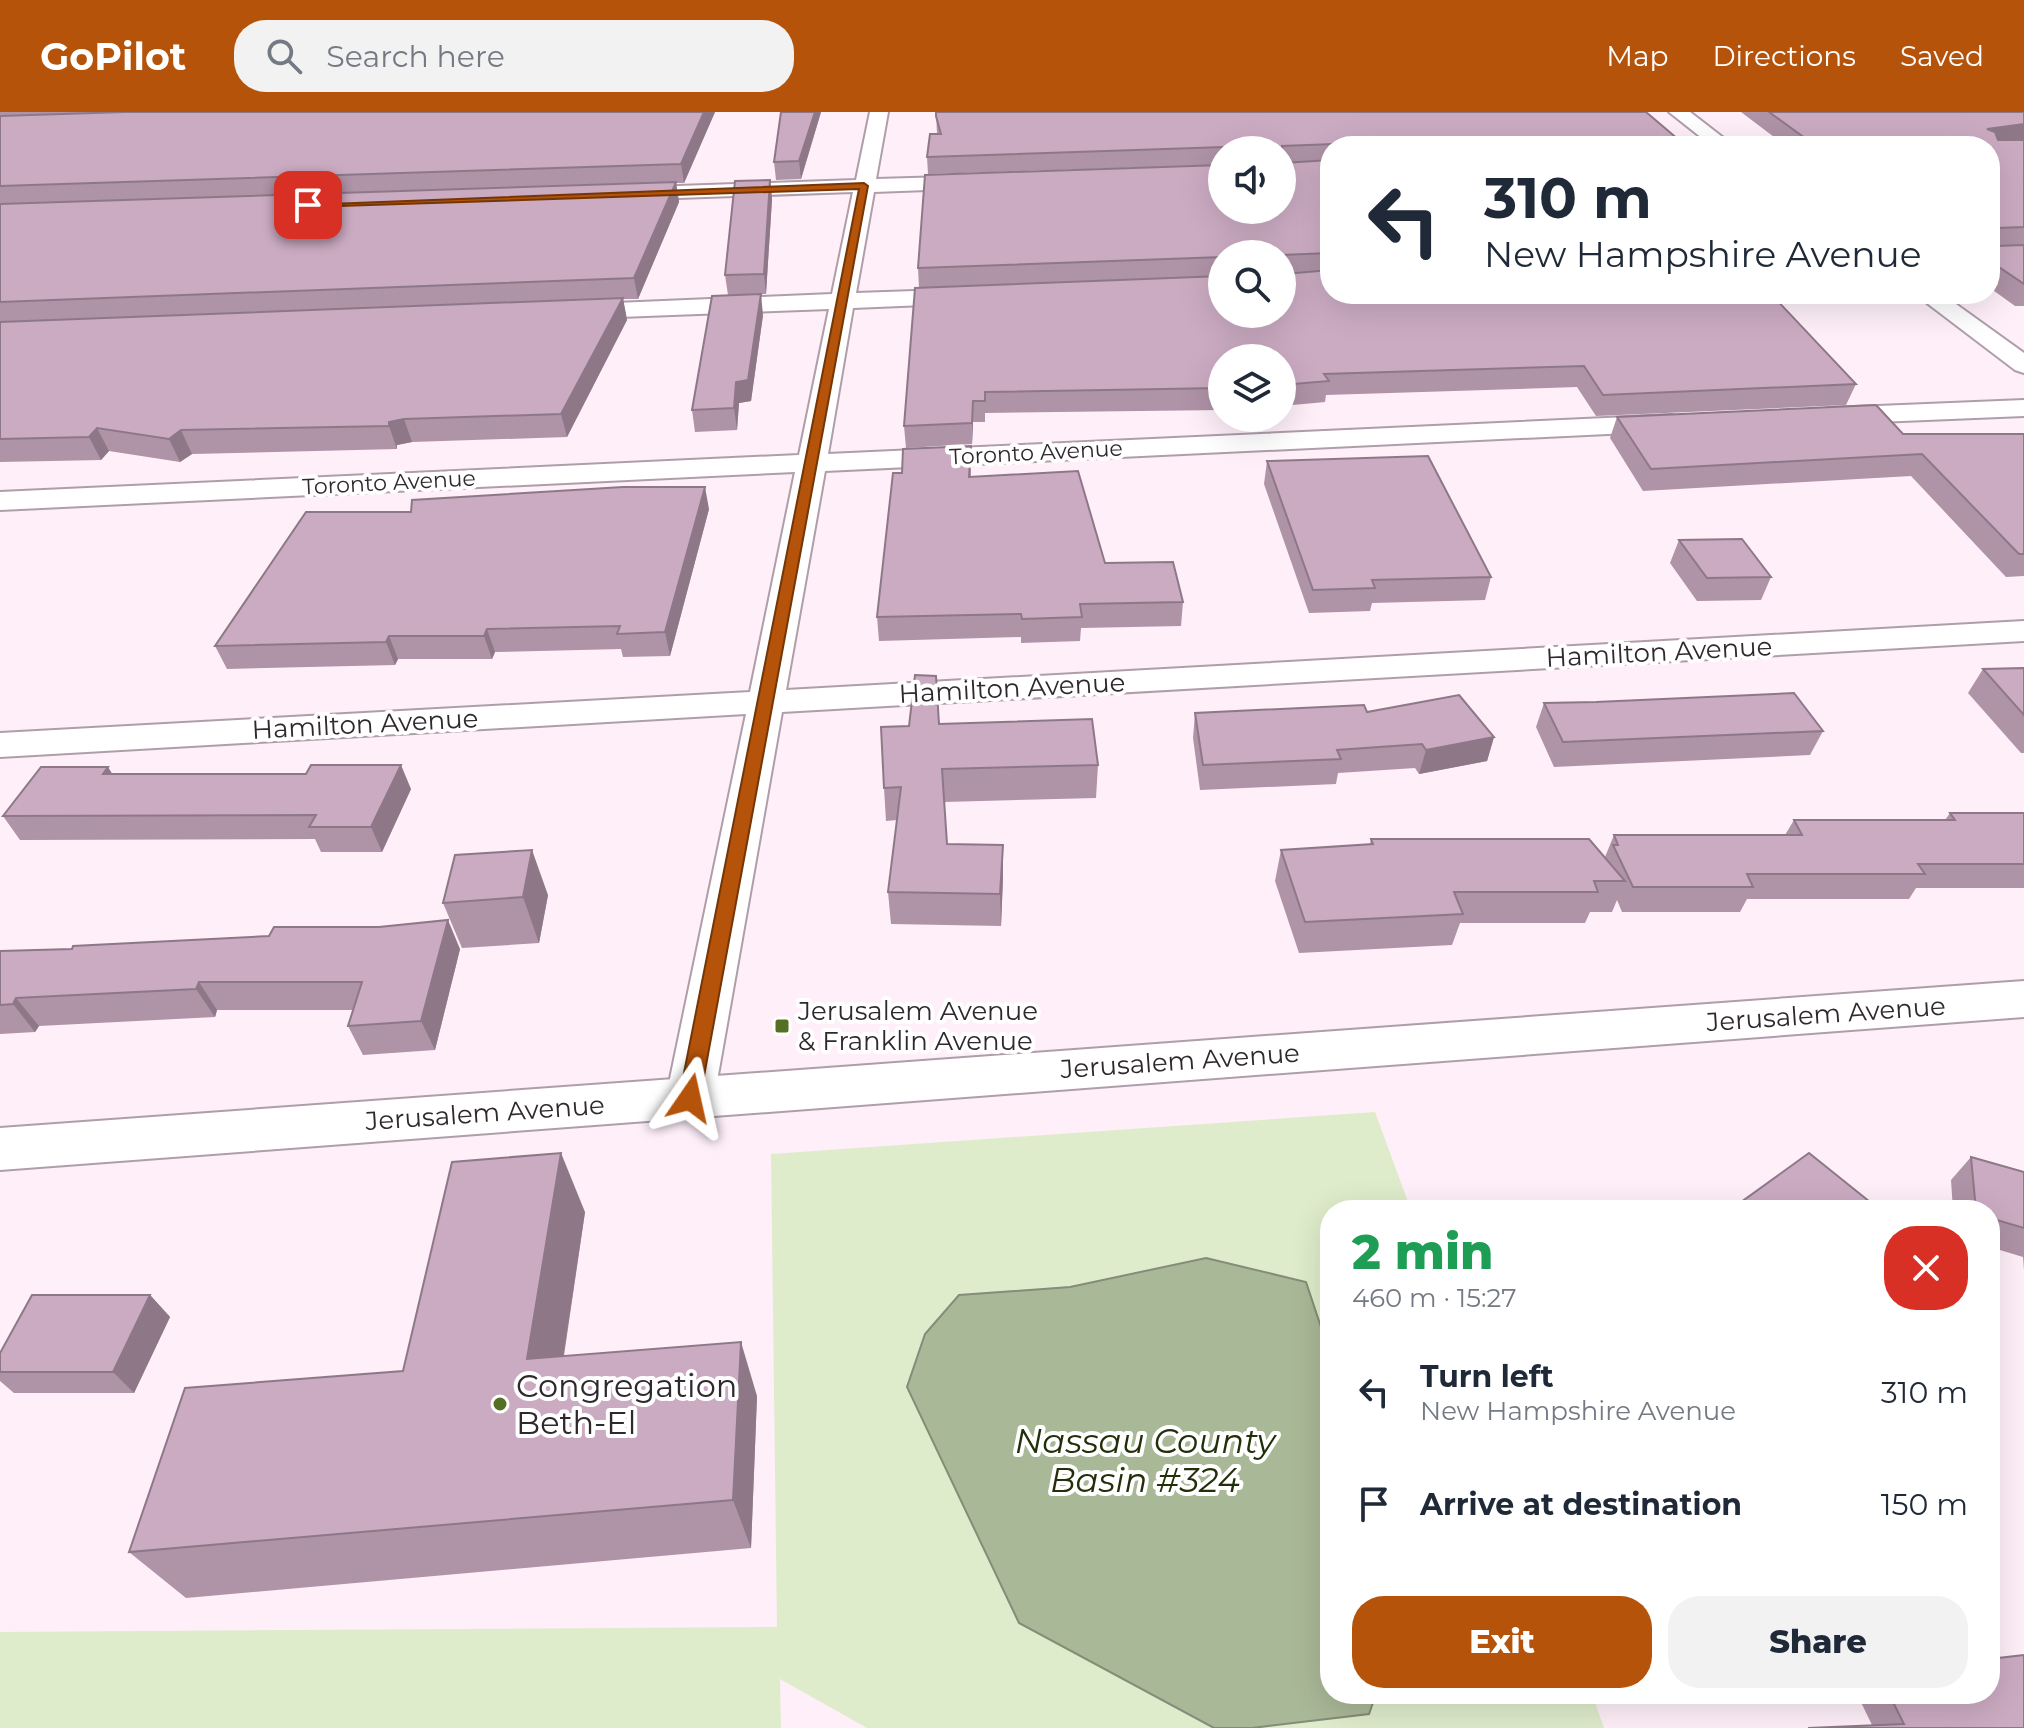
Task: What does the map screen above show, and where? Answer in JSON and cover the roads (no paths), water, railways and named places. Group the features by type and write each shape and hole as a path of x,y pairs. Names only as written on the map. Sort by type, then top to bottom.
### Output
{"main road":[{"name":"Jerusalem Avenue","path":"0,1149 2024,999"}],"street":[{"path":"690,1098 879,112"},
{"path":"1678,112 1710,136"},
{"path":"597,195 1004,181"},
{"path":"540,313 1000,295"},
{"path":"1941,304 2024,365"},
{"path":"1801,418 2024,408"},
{"name":"Toronto Avenue","path":"0,501 1705,422"},
{"name":"Hamilton Avenue","path":"0,745 2024,631"}],"water":[{"name":"Nassau County Basin #324","path":"1206,1258 1306,1282 1320,1324 1320,1704 1372,1704 1369,1714 1252,1728 1214,1728 1019,1623 907,1387 925,1334 959,1295 1070,1287"}],"place":[{"name":"Jerusalem Avenue & Franklin Avenue","path":"782,1026"},
{"name":"Congregation Beth-El","path":"500,1404"}]}
